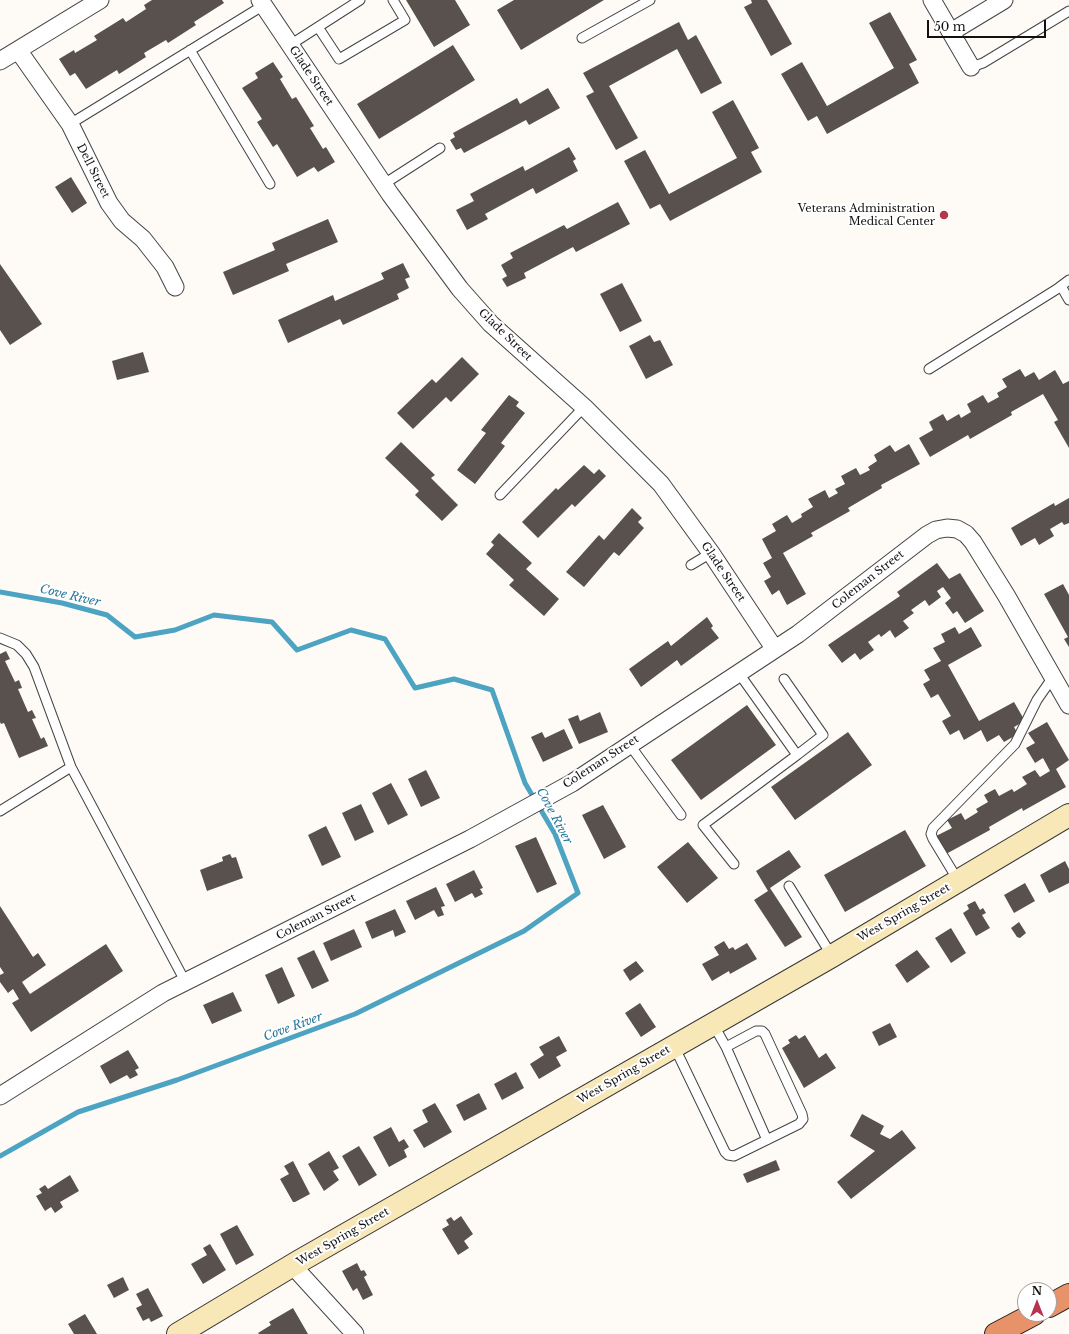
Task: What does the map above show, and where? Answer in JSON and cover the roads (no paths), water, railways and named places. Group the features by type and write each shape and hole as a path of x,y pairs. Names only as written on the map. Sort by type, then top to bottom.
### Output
{"highway":[{"path":"1057,1302 1069,1295"},
{"path":"996,1334 1019,1322"}],"main road":[{"name":"West Spring Street","path":"178,1334 293,1266 832,956 959,882 1069,815"}],"street":[{"path":"0,61 100,0"},
{"path":"932,0 971,67"},
{"path":"951,32 1004,0"},
{"name":"Glade Street","path":"262,3 384,184 466,295 515,346 584,407 661,484 711,553 774,648"},
{"name":"Dell Street","path":"18,50 70,124 109,203 122,221 148,245 165,267 175,287"},
{"name":"Coleman Street","path":"0,1096 156,997 463,842 572,783 774,648 798,634 927,535 947,528 956,529 966,534 973,542 1006,595 1069,705"},
{"path":"293,1266 355,1334"}],"lane":[{"path":"290,45 360,0"},
{"path":"318,27 339,59 405,20 393,0"},
{"path":"582,38 650,0"},
{"path":"70,124 190,50 262,3"},
{"path":"971,67 983,64 1069,11"},
{"path":"190,50 270,184"},
{"path":"384,184 440,148"},
{"path":"929,369 1069,280"},
{"path":"1061,286 1069,300"},
{"path":"500,495 584,407"},
{"path":"691,565 711,553"},
{"path":"0,638 17,645 26,654 34,667 71,767 186,983"},
{"path":"738,672 797,754"},
{"path":"959,882 933,839 931,834 933,828 978,780 1015,744 1037,700 1053,677"},
{"path":"734,864 703,825 823,735 784,679"},
{"path":"629,744 681,815"},
{"path":"0,810 71,767"},
{"path":"789,886 832,956"},
{"path":"712,1024 726,1047 767,1140"},
{"path":"674,1046 725,1152 728,1155 734,1156 799,1124 803,1119 765,1034 762,1031 756,1031 726,1047"}],"waterway":[{"name":"Cove River","path":"0,592 62,603 107,615 135,637 175,630 214,615 272,622 297,650 351,630 385,639 415,688 454,679 492,690 525,783 555,834 578,893 524,931 355,1014 177,1080 78,1112 0,1156"}],"place":[{"name":"Veterans Administration Medical Center","path":"944,215"}]}
